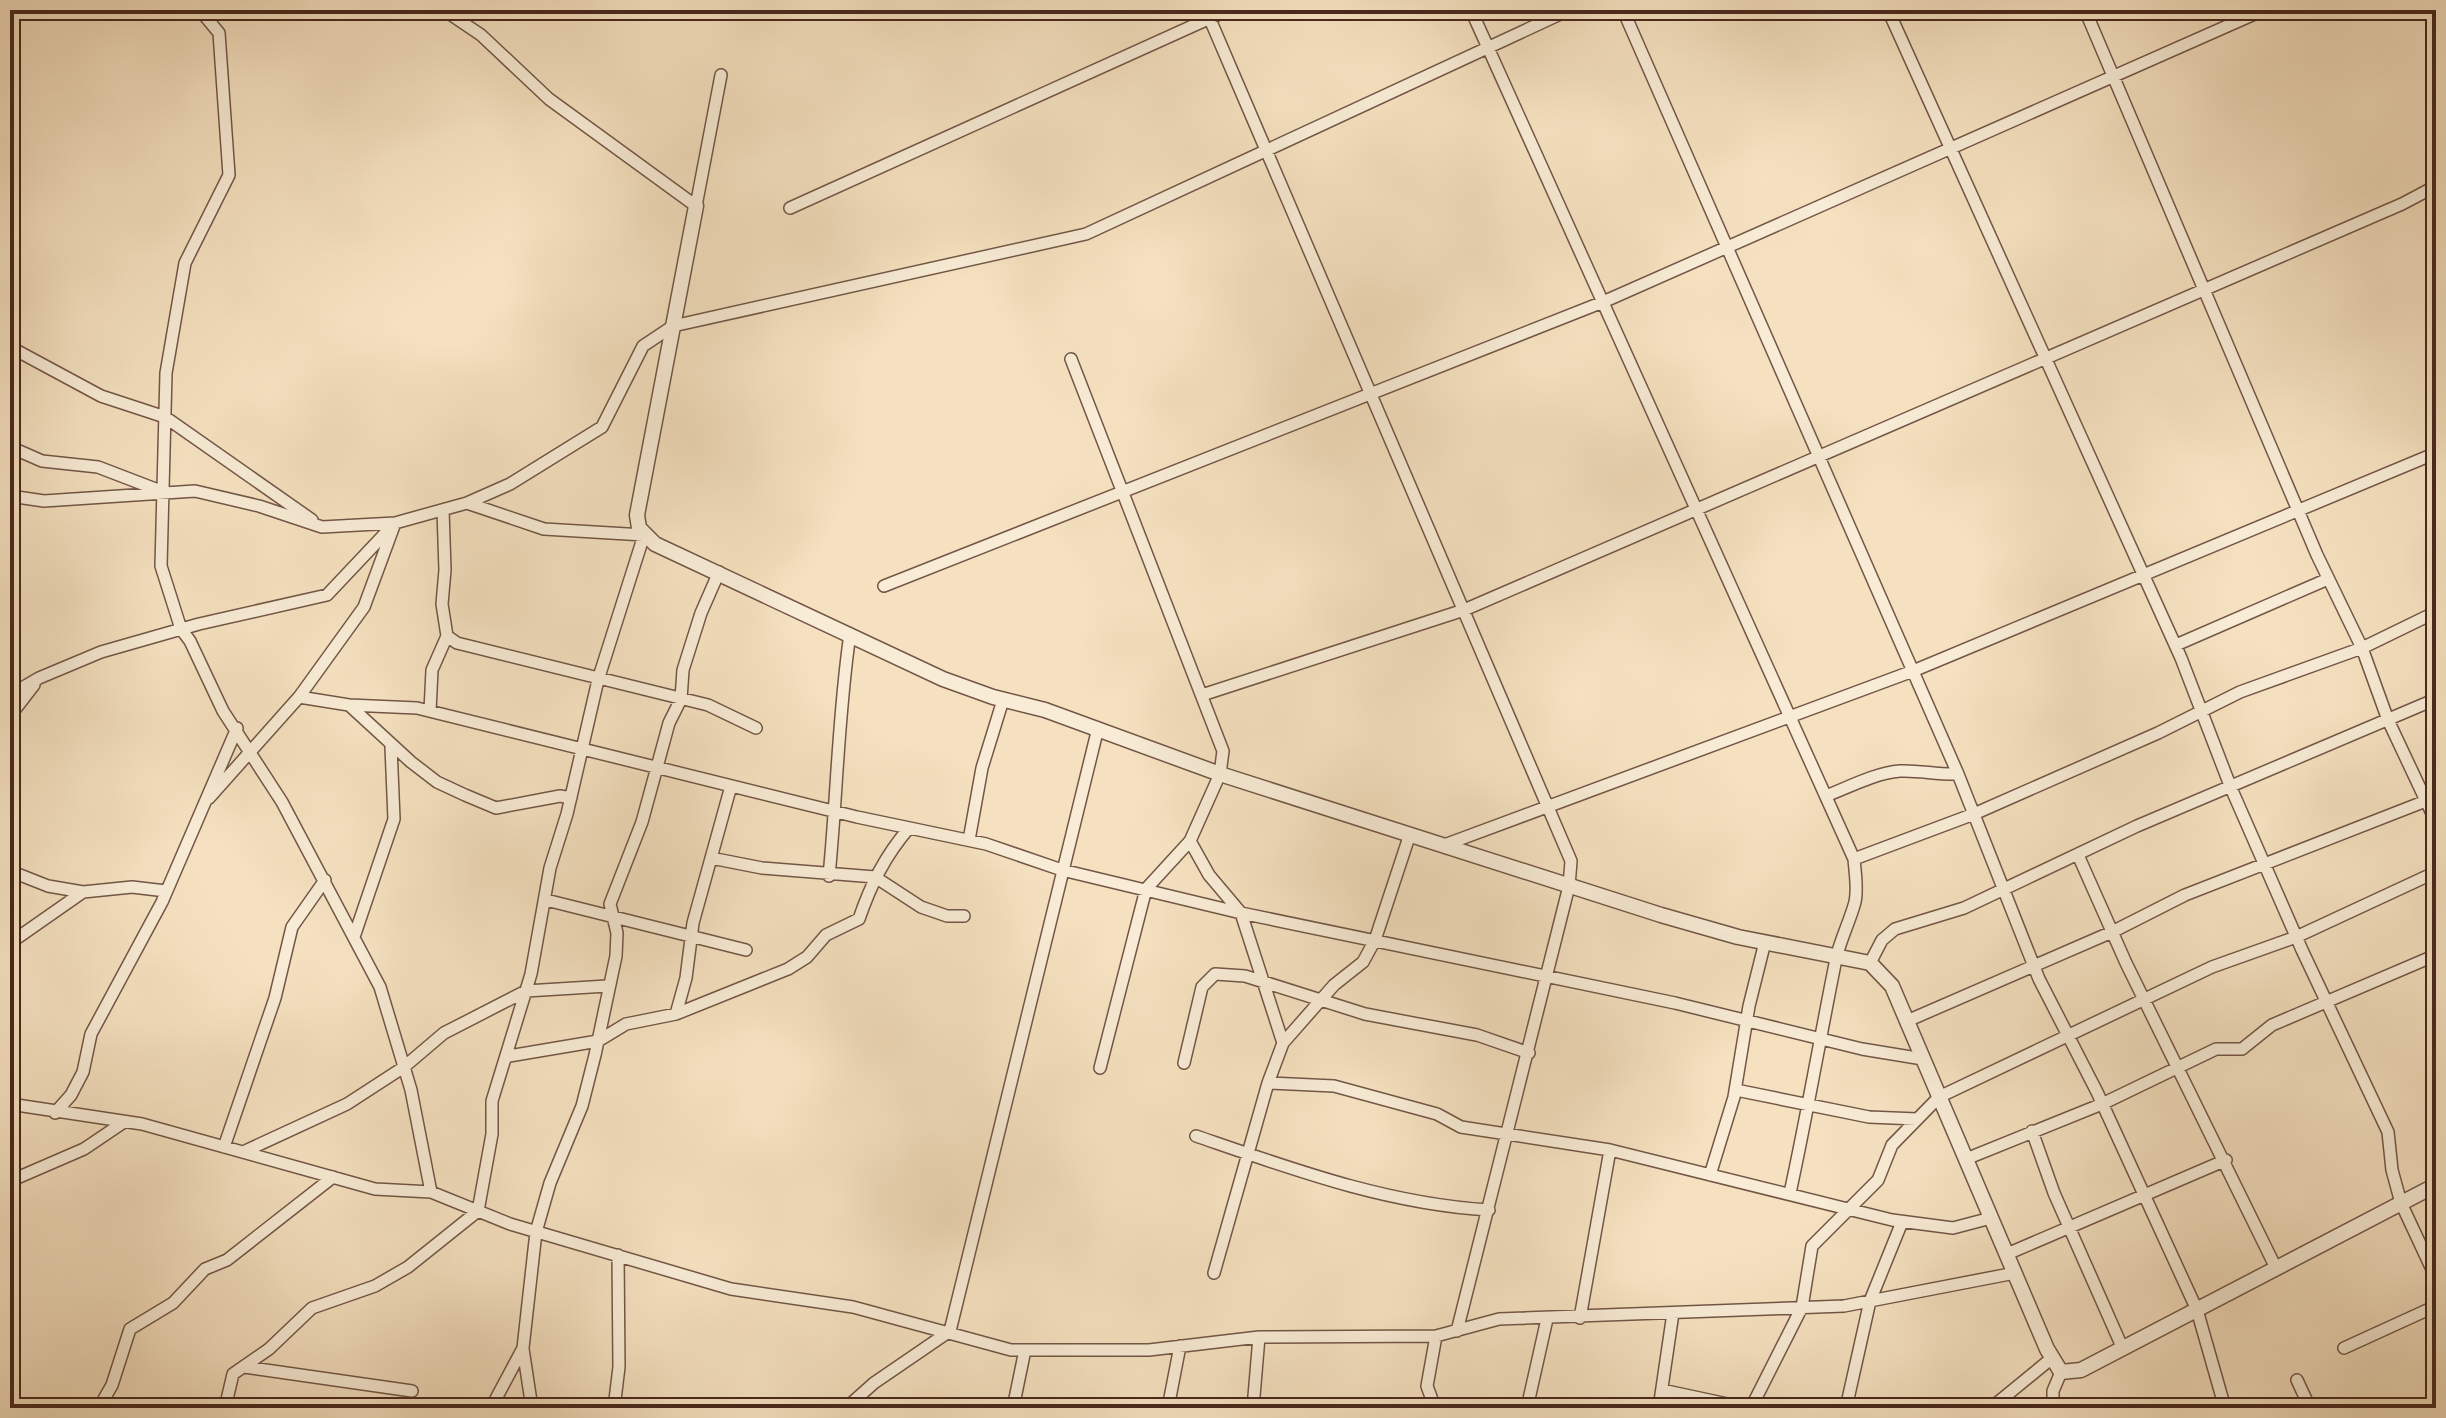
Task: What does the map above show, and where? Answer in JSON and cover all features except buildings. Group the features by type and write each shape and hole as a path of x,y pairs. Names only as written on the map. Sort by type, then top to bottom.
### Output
{"street":[{"path":"200,10 219,33 229,175 185,263 166,373 161,566 181,629 190,641 223,711 237,728 325,880 380,987 404,1067 431,1192"},
{"path":"444,10 481,35 549,99 696,206"},
{"path":"790,208 1208,14 1228,10"},
{"path":"1471,10 1854,859 1856,899 1836,956 1822,1039 1816,1055 1810,1104 1790,1193"},
{"path":"10,496 44,501 164,493 208,494 259,506 322,527 395,523 467,503 510,484 602,427 643,346 673,326 1086,234 1569,10"},
{"path":"1623,10 1958,774 2033,964 2197,1310 2225,1408"},
{"path":"1888,10 2176,645 2231,788 2296,937 2388,1132 2392,1170 2401,1203 2436,1278"},
{"path":"2085,10 2298,510 2362,648 2388,720 2431,799 2436,822"},
{"path":"884,586 1603,302 2259,12"},
{"path":"1208,14 1571,861 1569,886 1529,1053 1457,1331"},
{"path":"721,75 637,515 644,535 655,544 943,679 1003,700 1098,728 1220,774 1714,931 1870,963 1892,986 2052,1358 2061,1372"},
{"path":"1202,695 1464,610 2402,204 2436,186"},
{"path":"10,347 101,396 165,417 322,527"},
{"path":"1071,359 1223,751 1220,774 1190,841 1146,889 1100,1068"},
{"path":"10,447 42,461 98,467 164,493"},
{"path":"1447,844 1913,671 2436,453"},
{"path":"467,503 544,529 644,535"},
{"path":"430,711 432,670 447,636 442,604 445,570 443,510"},
{"path":"11,694 39,678 101,652 181,629 327,595 395,523"},
{"path":"209,798 299,697 364,607 395,523"},
{"path":"225,1408 233,1374 269,1349 312,1308 375,1286 408,1267 478,1211 492,1134 492,1101 509,1056 526,991 550,868 571,798 598,680 644,535"},
{"path":"532,1408 523,1348 536,1232 550,1183 582,1106 598,1041 607,986 616,956 610,904 659,768 669,723 681,699 683,670 701,613 719,572"},
{"path":"2176,645 2328,579"},
{"path":"1854,859 1974,814 2240,692 2362,648 2436,612"},
{"path":"829,876 836,812 836,752 850,634"},
{"path":"447,636 457,643 708,705 756,728"},
{"path":"10,716 39,678"},
{"path":"299,697 349,705 430,711 836,812 969,840 1062,870 1241,913 1923,1059"},
{"path":"1870,963 1882,940 1895,929 1964,908 2137,826 2436,699"},
{"path":"969,840 982,768 1003,700"},
{"path":"349,705 391,747 437,782 496,808 560,796 571,798"},
{"path":"55,1113 71,1095 83,1072 91,1034 166,891 237,728"},
{"path":"846,1408 874,1383 950,1331 1010,1098 1098,728"},
{"path":"354,937 394,819 391,747"},
{"path":"1826,796 1875,776 1901,771 1931,776 1958,774"},
{"path":"676,1014 691,938 731,786"},
{"path":"1907,1021 2112,932 2185,895 2431,799"},
{"path":"509,1056 598,1041 626,1024 676,1014 788,969 807,957 826,935 859,919 888,853 909,828"},
{"path":"1214,1273 1268,1083 1283,1043 1320,1001 1363,962 1375,940 1410,834"},
{"path":"1190,841 1209,875 1241,913 1283,1043"},
{"path":"2078,855 2144,1000 2226,1160 2276,1268"},
{"path":"711,858 829,876 875,877 921,907 947,916 964,916"},
{"path":"10,871 48,886 83,892 132,887 166,891"},
{"path":"1662,1390 1748,1408 1802,1307 1812,1246 1878,1180 1892,1145 1939,1097 2004,1069 2212,967 2296,937 2436,872"},
{"path":"224,1147 275,998 292,927 325,880"},
{"path":"10,943 83,892"},
{"path":"546,900 746,950"},
{"path":"1710,1175 1736,1090 1765,942"},
{"path":"1966,1159 2102,1104 2216,1049 2242,1049 2272,1025 2436,955"},
{"path":"1184,1063 1202,987 1215,974 1245,976 1365,1014 1477,1035 1529,1053"},
{"path":"243,1152 347,1104 404,1067 444,1033 526,991 607,986"},
{"path":"1268,1083 1334,1086 1437,1114 1461,1127 1610,1150 1902,1222 1953,1228 1991,1218"},
{"path":"1736,1090 1869,1117 1917,1119"},
{"path":"10,1104 124,1122 375,1189 431,1192 536,1232 731,1289 853,1307 1011,1350 1180,1346 1259,1337 1436,1336 1499,1319 1580,1318 1870,1301 2015,1273"},
{"path":"10,1181 84,1149 124,1122"},
{"path":"2032,1131 2054,1193 2123,1349"},
{"path":"1196,1136 1348,1188 1450,1208 1489,1210"},
{"path":"1580,1318 1610,1150"},
{"path":"2007,1254 2226,1160"},
{"path":"99,1408 112,1385 130,1329 173,1303 205,1269 227,1260 333,1177"},
{"path":"2061,1372 2081,1370 2436,1185"},
{"path":"1846,1408 1870,1301 1902,1222"},
{"path":"614,1408 619,1367 618,1255"},
{"path":"2344,1348 2436,1306"},
{"path":"1659,1408 1673,1313"},
{"path":"1527,1408 1547,1319"},
{"path":"1434,1408 1427,1386 1436,1336"},
{"path":"1253,1408 1259,1337"},
{"path":"1168,1407 1180,1346"},
{"path":"491,1408 523,1348"},
{"path":"1013,1408 1025,1350"},
{"path":"1991,1408 2052,1358"},
{"path":"244,1367 412,1391"},
{"path":"2053,1408 2053,1391 2061,1372"},
{"path":"2297,1380 2310,1408"}]}
